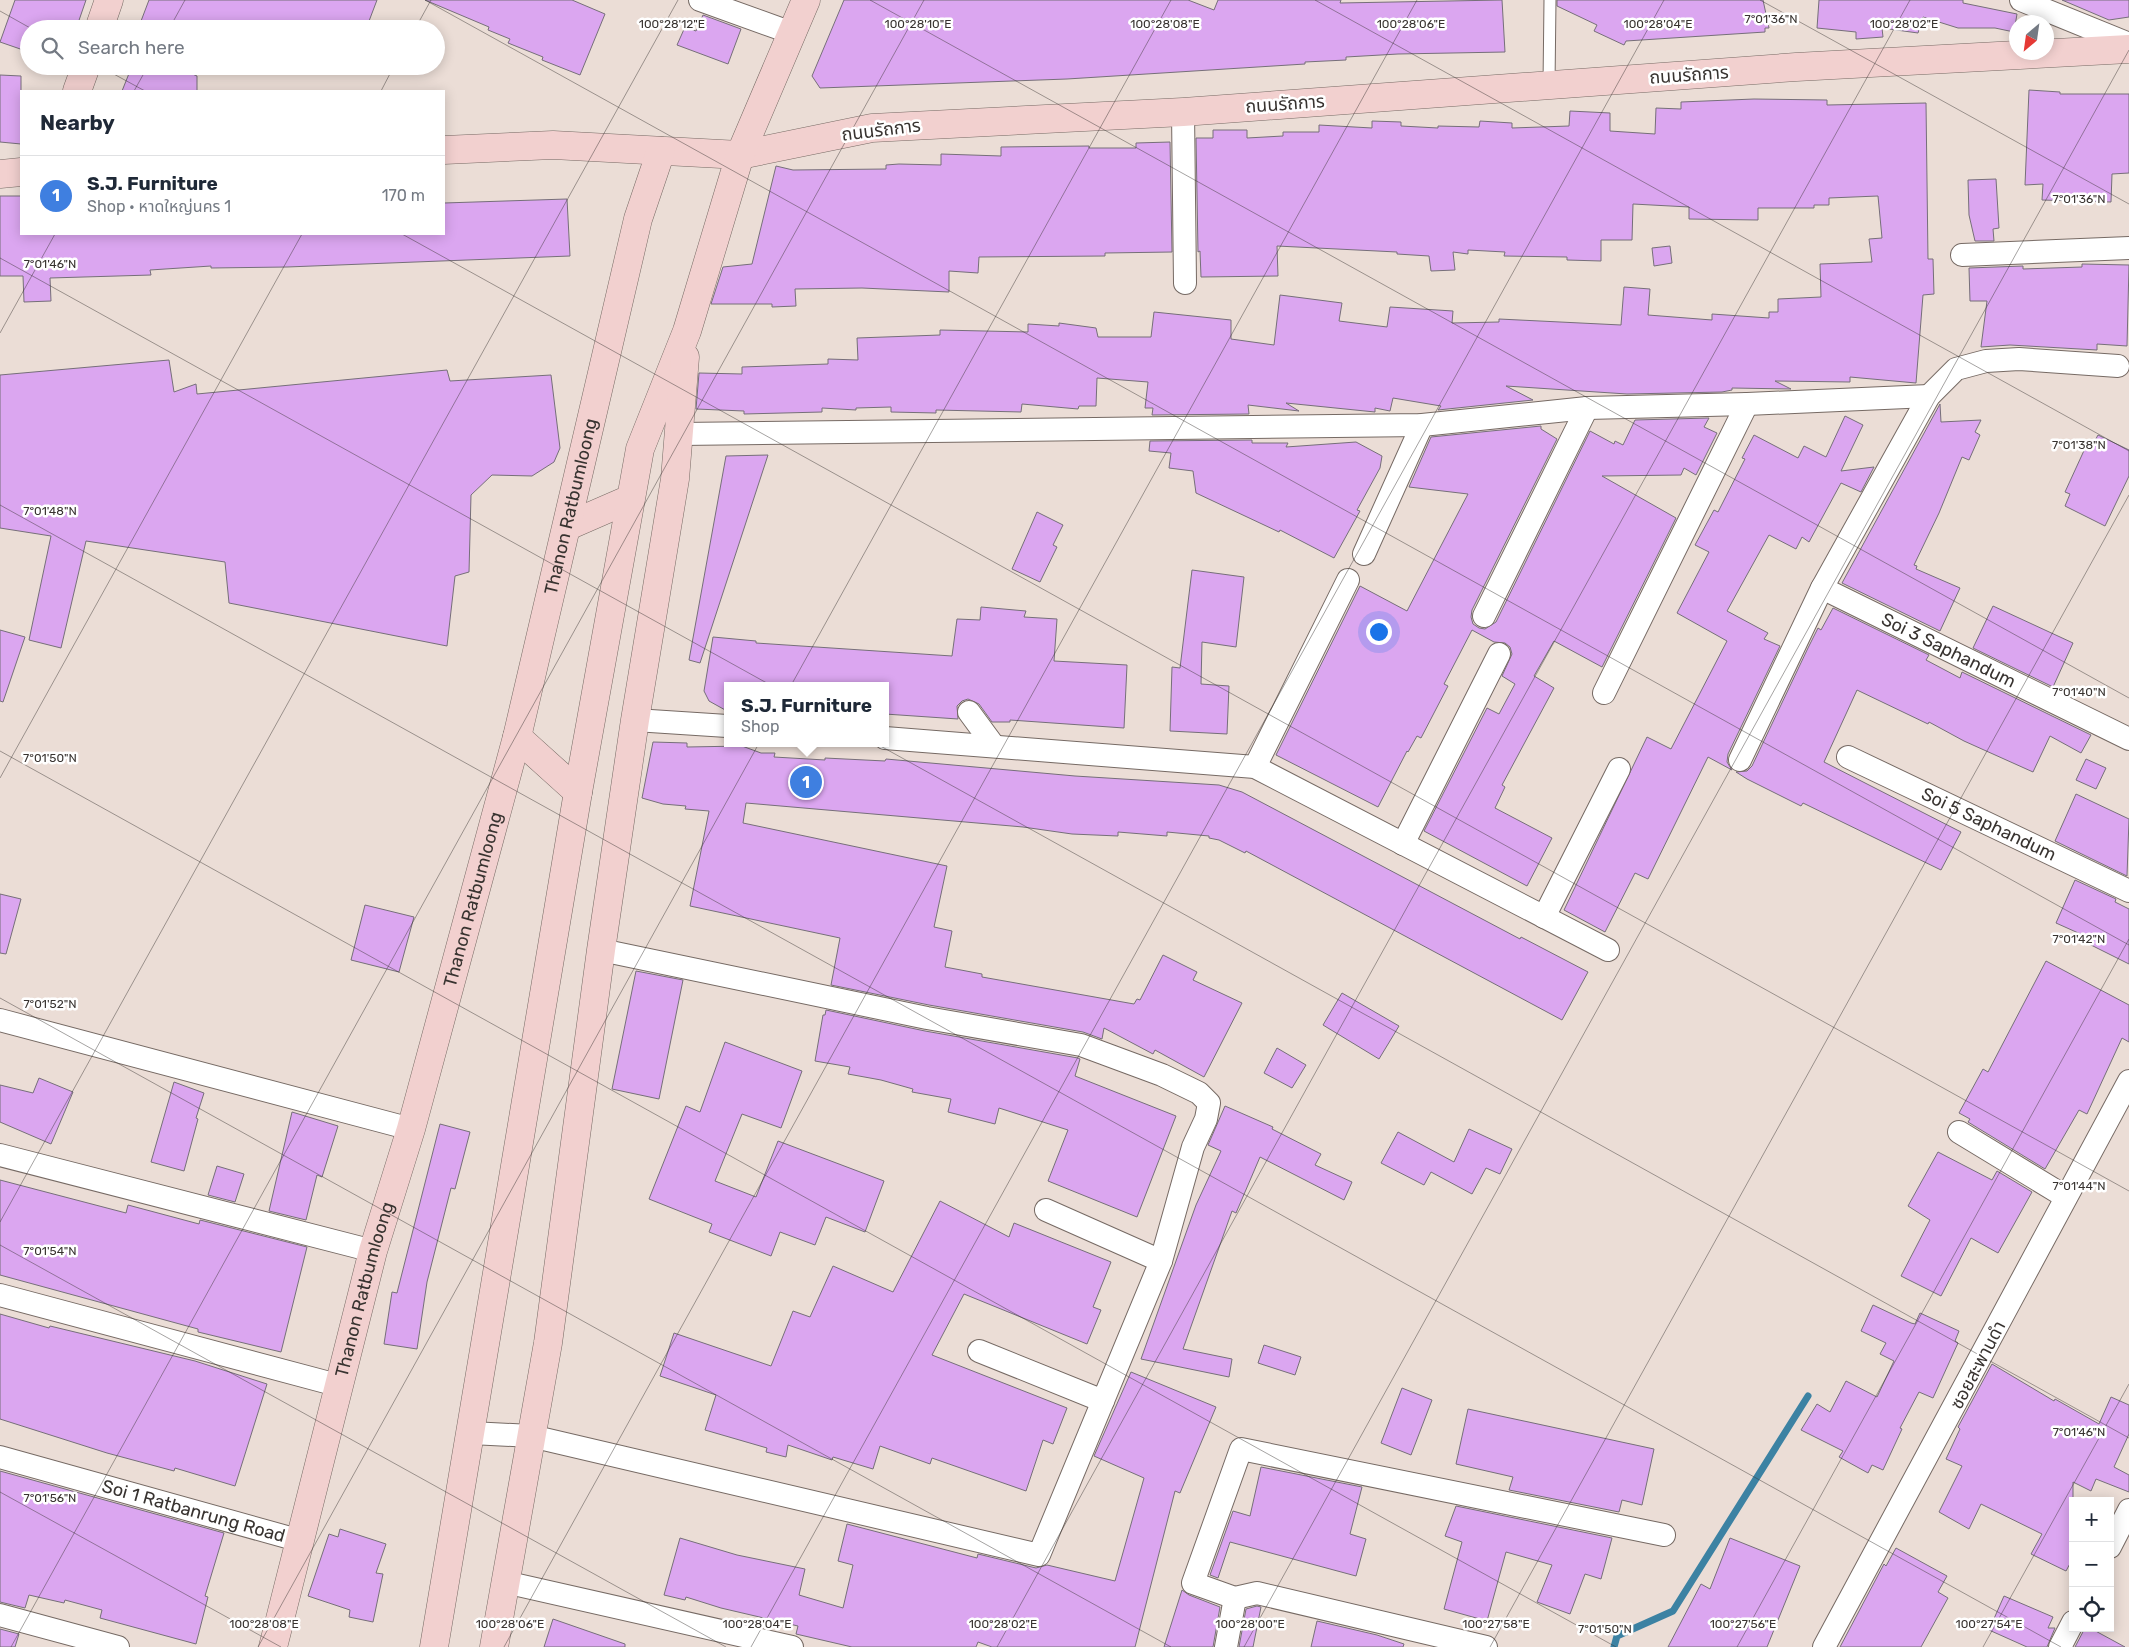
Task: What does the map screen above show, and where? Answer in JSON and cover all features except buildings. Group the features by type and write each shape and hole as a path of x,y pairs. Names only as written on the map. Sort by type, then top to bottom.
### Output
{"street":[{"path":"102,20 109,0"},
{"path":"700,0 792,33"},
{"path":"434,1647 578,792 640,449 687,331 740,155 806,0"},
{"path":"2021,0 2129,44"},
{"name":"ถนนรัถการ","path":"445,150 553,145 740,155 872,128 1183,112 1796,67 2129,49"},
{"path":"77,90 83,75"},
{"path":"1183,112 1185,283"},
{"name":"Thanon Ratbumloong","path":"273,1647 373,1251 411,1129 518,737 638,219 661,150"},
{"path":"0,174 20,172"},
{"path":"1962,255 2129,248"},
{"path":"494,1647 548,1343 601,950 635,720 675,479 687,331"},
{"path":"1740,760 1822,588 1929,396 1956,369 1986,361 2038,360 2118,366"},
{"path":"680,434 1422,425 1587,408 1746,404 1929,396"},
{"path":"1604,693 1746,404"},
{"path":"1484,616 1587,408"},
{"path":"1364,554 1422,425"},
{"path":"568,526 630,499"},
{"path":"1255,767 1348,580"},
{"name":"Soi 3 Saphandum","path":"1822,588 2129,739"},
{"path":"1404,844 1499,654"},
{"path":"969,712 994,746"},
{"path":"635,720 724,726"},
{"path":"518,737 578,792"},
{"path":"889,738 1255,767 1608,950"},
{"name":"Soi 5 Saphandum","path":"1848,757 2129,891"},
{"path":"1544,917 1619,769"},
{"path":"470,1433 530,1436 1039,1555 1161,1261 1193,1147 1209,1110 1209,1103 1199,1093 1162,1075 1080,1045 927,1018 601,950"},
{"path":"0,1020 411,1129"},
{"name":"ซอยสะพานดำ","path":"1824,1647 1989,1344 2129,1081"},
{"path":"1959,1132 2066,1198"},
{"path":"0,1155 373,1251"},
{"path":"1046,1210 1161,1261"},
{"path":"0,1295 338,1385"},
{"path":"979,1351 1103,1402"},
{"path":"1486,1647 1257,1593 1234,1598 1193,1583 1242,1449 1664,1535"},
{"name":"Soi 1 Ratbanrung Road","path":"0,1457 301,1541"},
{"path":"2119,1536 2129,1510"},
{"path":"505,1582 792,1647"},
{"path":"1226,1647 1234,1598"},
{"path":"0,1615 118,1647"},
{"path":"2060,1647 2069,1630"}],"lane":[{"path":"1550,0 1550,85"}],"waterway":[{"path":"1614,1647 1617,1636 1673,1611 1808,1396"}],"place":[{"name":"S.J. Furniture","path":"806,782"}]}
